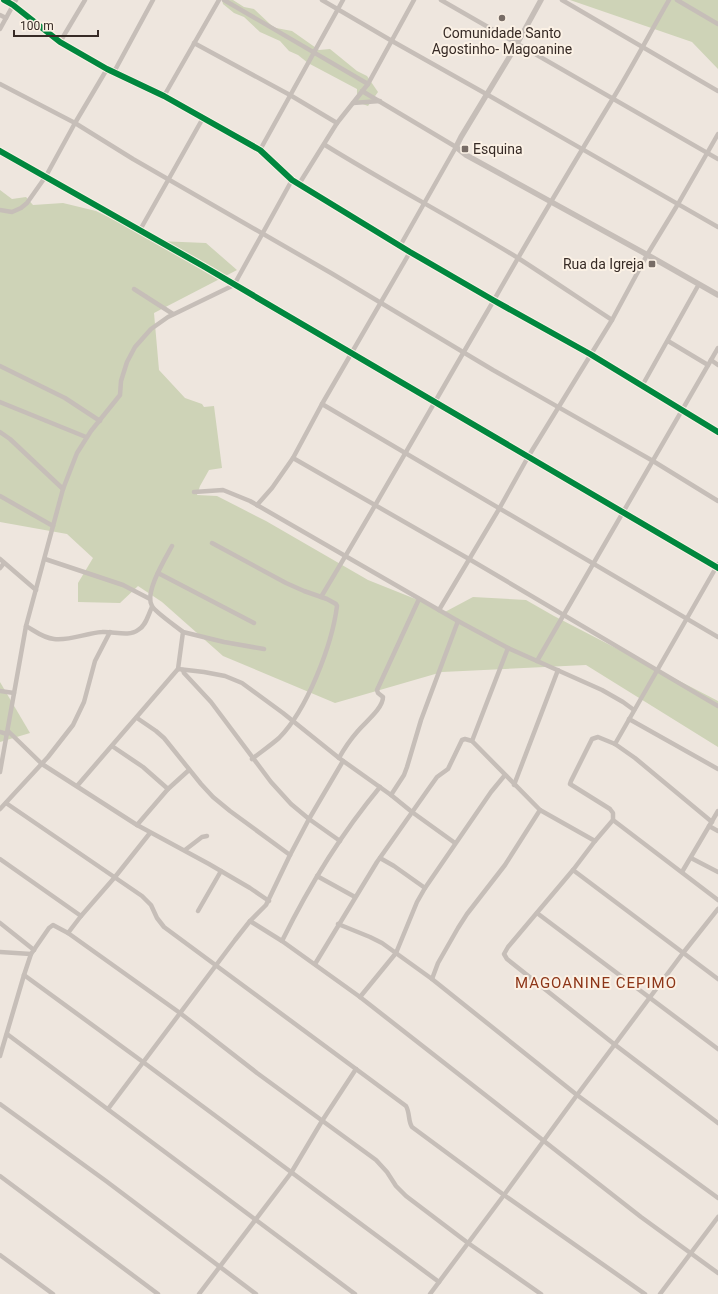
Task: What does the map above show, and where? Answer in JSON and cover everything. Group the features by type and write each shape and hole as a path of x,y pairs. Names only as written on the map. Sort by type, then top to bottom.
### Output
{"street":[{"path":"4,0 13,5 60,42 107,69 164,96 260,150 292,180 410,252 590,354 718,432"},
{"path":"0,29 16,0"},
{"path":"60,42 85,0"},
{"path":"114,72 153,0"},
{"path":"164,96 219,0"},
{"path":"224,0 368,84"},
{"path":"322,0 392,42 488,95 718,227"},
{"path":"260,150 343,0"},
{"path":"299,184 325,145 337,123 368,84 414,0"},
{"path":"441,0 718,159"},
{"path":"400,246 461,137 488,95 542,0"},
{"path":"562,0 718,91"},
{"path":"321,597 435,403 493,300 613,99 669,0"},
{"path":"677,0 718,24"},
{"path":"0,15 6,18"},
{"path":"194,43 290,95 337,123"},
{"path":"0,210 12,212 27,203 46,176 107,69"},
{"path":"0,84 75,123 169,180 653,461 718,501"},
{"path":"362,91 456,147 466,155 718,295"},
{"path":"353,103 380,101"},
{"path":"140,230 203,118"},
{"path":"440,610 528,457 612,320 647,255 718,134"},
{"path":"325,145 518,258 612,320"},
{"path":"0,151 140,230 717,567 615,744"},
{"path":"0,772 26,626 46,559 63,489 77,453 86,437 120,395 123,374 127,362 135,347 151,329 168,317 234,285 292,180"},
{"path":"257,505 272,488 293,458 322,404 410,252"},
{"path":"642,386 699,284"},
{"path":"134,289 173,314"},
{"path":"668,341 708,365"},
{"path":"537,661 562,615 594,564 718,348"},
{"path":"711,360 718,365"},
{"path":"0,366 65,398 100,421"},
{"path":"0,402 86,437"},
{"path":"322,404 718,637"},
{"path":"0,432 10,439 63,489"},
{"path":"293,458 718,706"},
{"path":"194,492 223,490 257,505 458,621 508,648 602,690 634,710"},
{"path":"0,496 54,526"},
{"path":"212,543 286,583 321,597 337,606 332,632 325,655 308,695 292,721 279,738 252,759"},
{"path":"172,546 158,573 150,599 152,607 183,632 224,642 264,649"},
{"path":"46,559 122,585 150,599"},
{"path":"0,568 2,561 36,590"},
{"path":"158,573 254,623"},
{"path":"108,1110 250,921 262,911 269,900 290,855 341,759 357,732 383,701 383,697 377,690 419,599"},
{"path":"26,626 38,634 54,639 99,632 126,633 138,631 143,626 152,607"},
{"path":"391,795 404,775 421,720 458,621"},
{"path":"0,809 42,764 73,725 84,702 95,661 110,632"},
{"path":"77,786 181,669 183,632"},
{"path":"472,741 508,648"},
{"path":"181,669 225,676 237,680 254,691 341,759 455,843"},
{"path":"181,669 218,712 252,759 279,792 309,819 340,841"},
{"path":"514,785 558,670"},
{"path":"0,691 14,693"},
{"path":"137,718 156,731 209,793 230,811 290,855"},
{"path":"629,719 718,770"},
{"path":"0,732 7,733 42,764 137,825 185,850 269,900"},
{"path":"718,831 635,758 615,744 598,737 592,739 570,784 610,810 613,813 613,820 508,947 504,954 505,957 614,1044 718,1123"},
{"path":"315,964 338,924 380,858 437,777 448,769 462,740 465,739 472,741 540,810 595,841"},
{"path":"112,746 143,767 168,789"},
{"path":"137,825 168,789 189,770"},
{"path":"360,997 396,953 417,902 425,888 491,792 505,775"},
{"path":"282,941 317,876 340,841 380,787"},
{"path":"6,803 147,900 164,927 406,1106 409,1111 410,1124 412,1128 645,1294"},
{"path":"432,979 438,963 458,928 505,865 540,810"},
{"path":"682,872 718,811"},
{"path":"613,820 718,900"},
{"path":"68,933 150,833"},
{"path":"185,850 202,837 207,836"},
{"path":"380,858 425,888"},
{"path":"691,858 718,872"},
{"path":"0,859 81,916"},
{"path":"573,870 718,979"},
{"path":"198,911 221,871"},
{"path":"317,876 355,898"},
{"path":"433,1293 439,1282 614,1044 718,909"},
{"path":"537,913 718,1049"},
{"path":"250,921 282,941 360,997 641,1217 718,1273"},
{"path":"0,923 32,952"},
{"path":"338,924 370,937 396,953 432,979 577,1095 718,1198"},
{"path":"0,1056 32,952 49,928 53,925 68,933 180,1013 257,1073 376,1160 387,1172 396,1186 406,1196 468,1243 540,1294"},
{"path":"0,952 32,952"},
{"path":"24,975 144,1062 439,1282"},
{"path":"7,1034 355,1294"},
{"path":"199,1294 291,1173 322,1120 356,1069"},
{"path":"0,1104 106,1181 256,1294"},
{"path":"0,1176 158,1294"},
{"path":"660,1294 718,1217"},
{"path":"0,1255 53,1294"}],"green space":[{"path":"222,0 233,0 244,7 254,9 271,25 276,28 292,31 319,50 330,49 357,71 367,76 378,92 368,106 357,102 357,89 308,63 298,55 289,51 280,41 260,32 244,17 234,13 223,4"},
{"path":"570,0 718,0 718,69 692,42"},
{"path":"0,190 12,199 26,197 33,205 63,203 96,211 158,241 206,243 237,270 154,313 159,370 185,398 202,404 204,407 214,406 222,468 209,470 197,495 217,496 266,521 368,580 428,604 443,613 473,597 526,600 718,701 718,747 586,665 442,672 335,703 223,656 162,602 138,586 120,603 78,602 78,583 93,558 67,534 0,522"},
{"path":"0,682 30,733 0,742"}],"cycle path":[{"path":"4,0 13,5 60,42 107,69 164,96 260,150 292,180 410,252 590,354 718,432"},
{"path":"0,151 203,266 718,568"}],"place":[{"name":"Comunidade Santo Agostinho- Magoanine","path":"502,18"},
{"name":"Esquina","path":"465,149"},
{"name":"Rua da Igreja","path":"652,264"}],"district":[{"name":"MAGOANINE CEPIMO","path":"596,983"}]}
